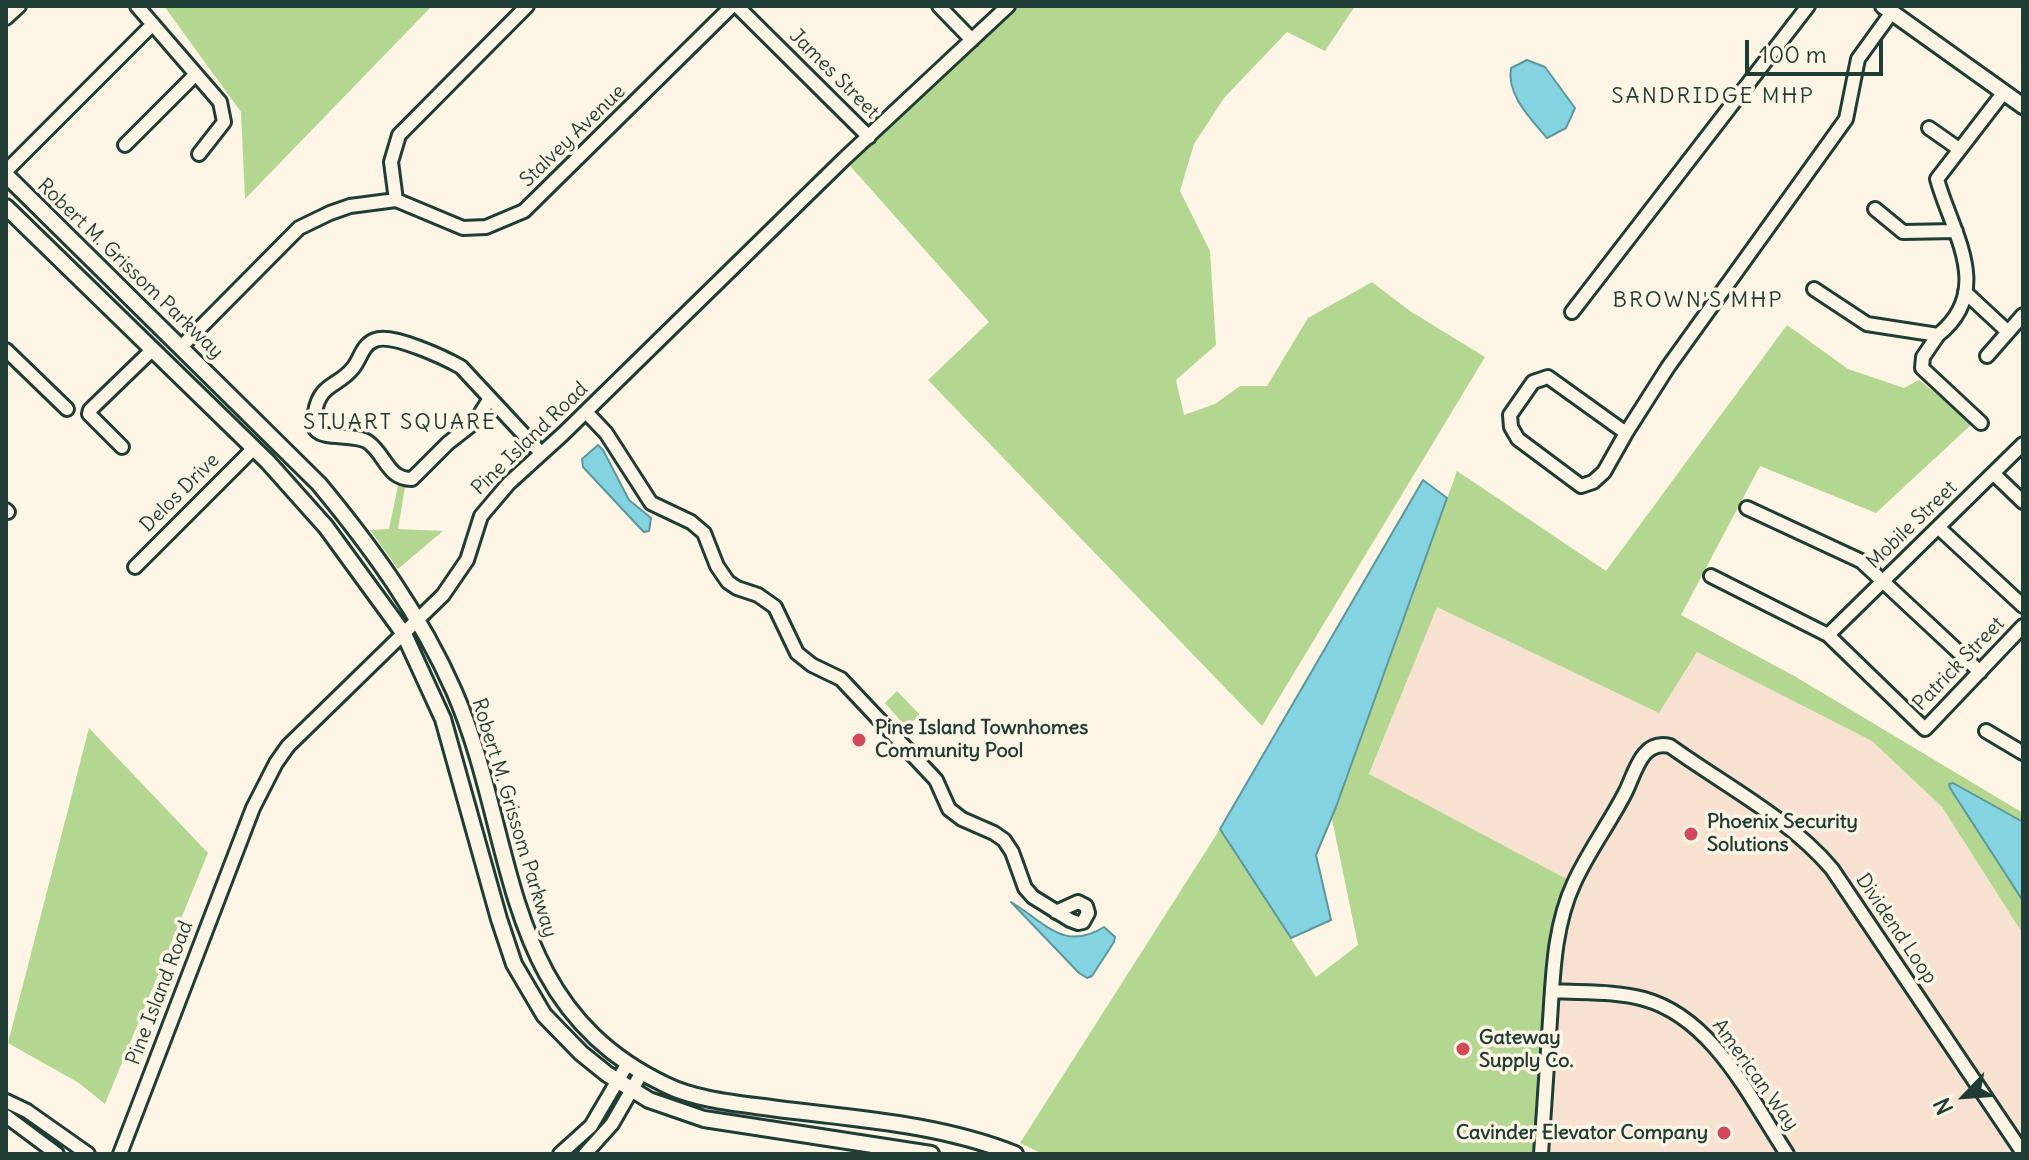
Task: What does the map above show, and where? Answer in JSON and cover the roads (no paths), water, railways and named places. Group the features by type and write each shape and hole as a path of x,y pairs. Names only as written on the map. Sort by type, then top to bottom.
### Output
{"main road":[{"path":"1887,9 2023,106"},
{"name":"Robert M. Grissom Parkway","path":"6,173 319,484 359,532 418,620 454,692 470,734 526,933 541,966 577,1018 606,1047 668,1087 727,1102 914,1127 984,1142 1015,1154"},
{"name":"Robert M. Grissom Parkway","path":"7,211 254,448 362,573 404,634 443,719 514,964 544,1015 581,1053 649,1100 704,1119 931,1154"},
{"path":"298,496 310,496 319,484"}],"street":[{"path":"6,18 19,6"},
{"path":"137,6 220,102 224,122 199,154"},
{"path":"181,347 299,228 350,206 396,200 391,162 399,135 527,6"},
{"name":"Stalvey Avenue","path":"396,200 463,228 486,227 524,211 735,6"},
{"name":"James Street","path":"735,6 869,137"},
{"path":"939,6 972,40"},
{"name":"Pine Island Road","path":"120,1154 253,808 276,763 302,731 404,634 457,578 467,560 481,516 490,503 1008,6"},
{"path":"1572,312 1808,6"},
{"path":"1626,433 1548,377 1533,382 1510,415 1511,427 1518,439 1581,486 1593,482 1604,472 1668,367 1846,119 1858,59 1887,9"},
{"path":"6,173 153,24"},
{"path":"125,145 196,74"},
{"path":"1981,423 1922,368 1923,357 1956,313 1965,292 1966,265 1937,179 2004,92"},
{"path":"1929,128 1959,149"},
{"path":"7,211 27,196"},
{"path":"1875,209 1903,232 1956,231"},
{"path":"1814,289 1867,324 1938,335"},
{"path":"1965,292 2008,332"},
{"path":"1987,356 2023,315"},
{"path":"489,400 484,413 412,479 402,479 392,474 375,448 365,440 323,435 316,430 313,422 316,404 325,388 346,374 365,347 376,339 387,338 444,357 461,367 541,453"},
{"path":"6,350 67,409"},
{"path":"122,447 89,414 90,410 152,350"},
{"path":"586,412 606,433 651,503 691,522 704,533 717,566 728,582 775,607 797,653 812,665 841,679 936,780 949,809 1004,840 1012,852 1025,888 1056,912"},
{"name":"Mobile Street","path":"1828,635 2023,444"},
{"name":"Delos Drive","path":"135,567 254,448"},
{"path":"1994,474 2023,502"},
{"path":"1747,508 1861,561 1980,672"},
{"path":"1939,528 2023,606"},
{"path":"1711,576 1828,635"},
{"name":"Patrick Street","path":"1828,635 1925,729 2023,626"},
{"path":"1986,731 2023,753"},
{"name":"Dividend Loop","path":"1552,991 1559,927 1574,883 1643,754 1655,745 1670,746 1781,823 1819,854 2023,1153"},
{"path":"1541,1154 1552,991"},
{"name":"American Way","path":"1552,991 1626,995 1644,999 1687,1019 1720,1054 1787,1154"},
{"path":"560,1154 591,1126 628,1063"},
{"path":"585,1154 612,1124 642,1072"},
{"path":"6,1101 27,1111 88,1154"},
{"path":"6,1116 57,1154"}],"water":[{"path":"1527,60 1545,67 1575,108 1566,128 1547,138 1512,88 1511,68"},
{"path":"598,445 629,500 651,518 649,531 644,532 583,467 582,459"},
{"path":"1423,480 1447,498 1316,855 1331,920 1291,938 1220,829"},
{"path":"1953,783 2023,822 2023,901 1950,788 1949,784"},
{"path":"1011,902 1045,926 1066,936 1078,937 1104,927 1115,937 1114,942 1092,976 1087,978"}],"place":[{"name":"Pine Island Townhomes Community Pool","path":"859,740"},
{"name":"Phoenix Security Solutions","path":"1691,834"},
{"name":"Gateway Supply Co.","path":"1463,1049"},
{"name":"Cavinder Elevator Company","path":"1724,1133"}],"district":[{"name":"SANDRIDGE MHP","path":"1713,97"},
{"name":"BROWN'S MHP","path":"1698,301"},
{"name":"STUART SQUARE","path":"400,423"}]}
